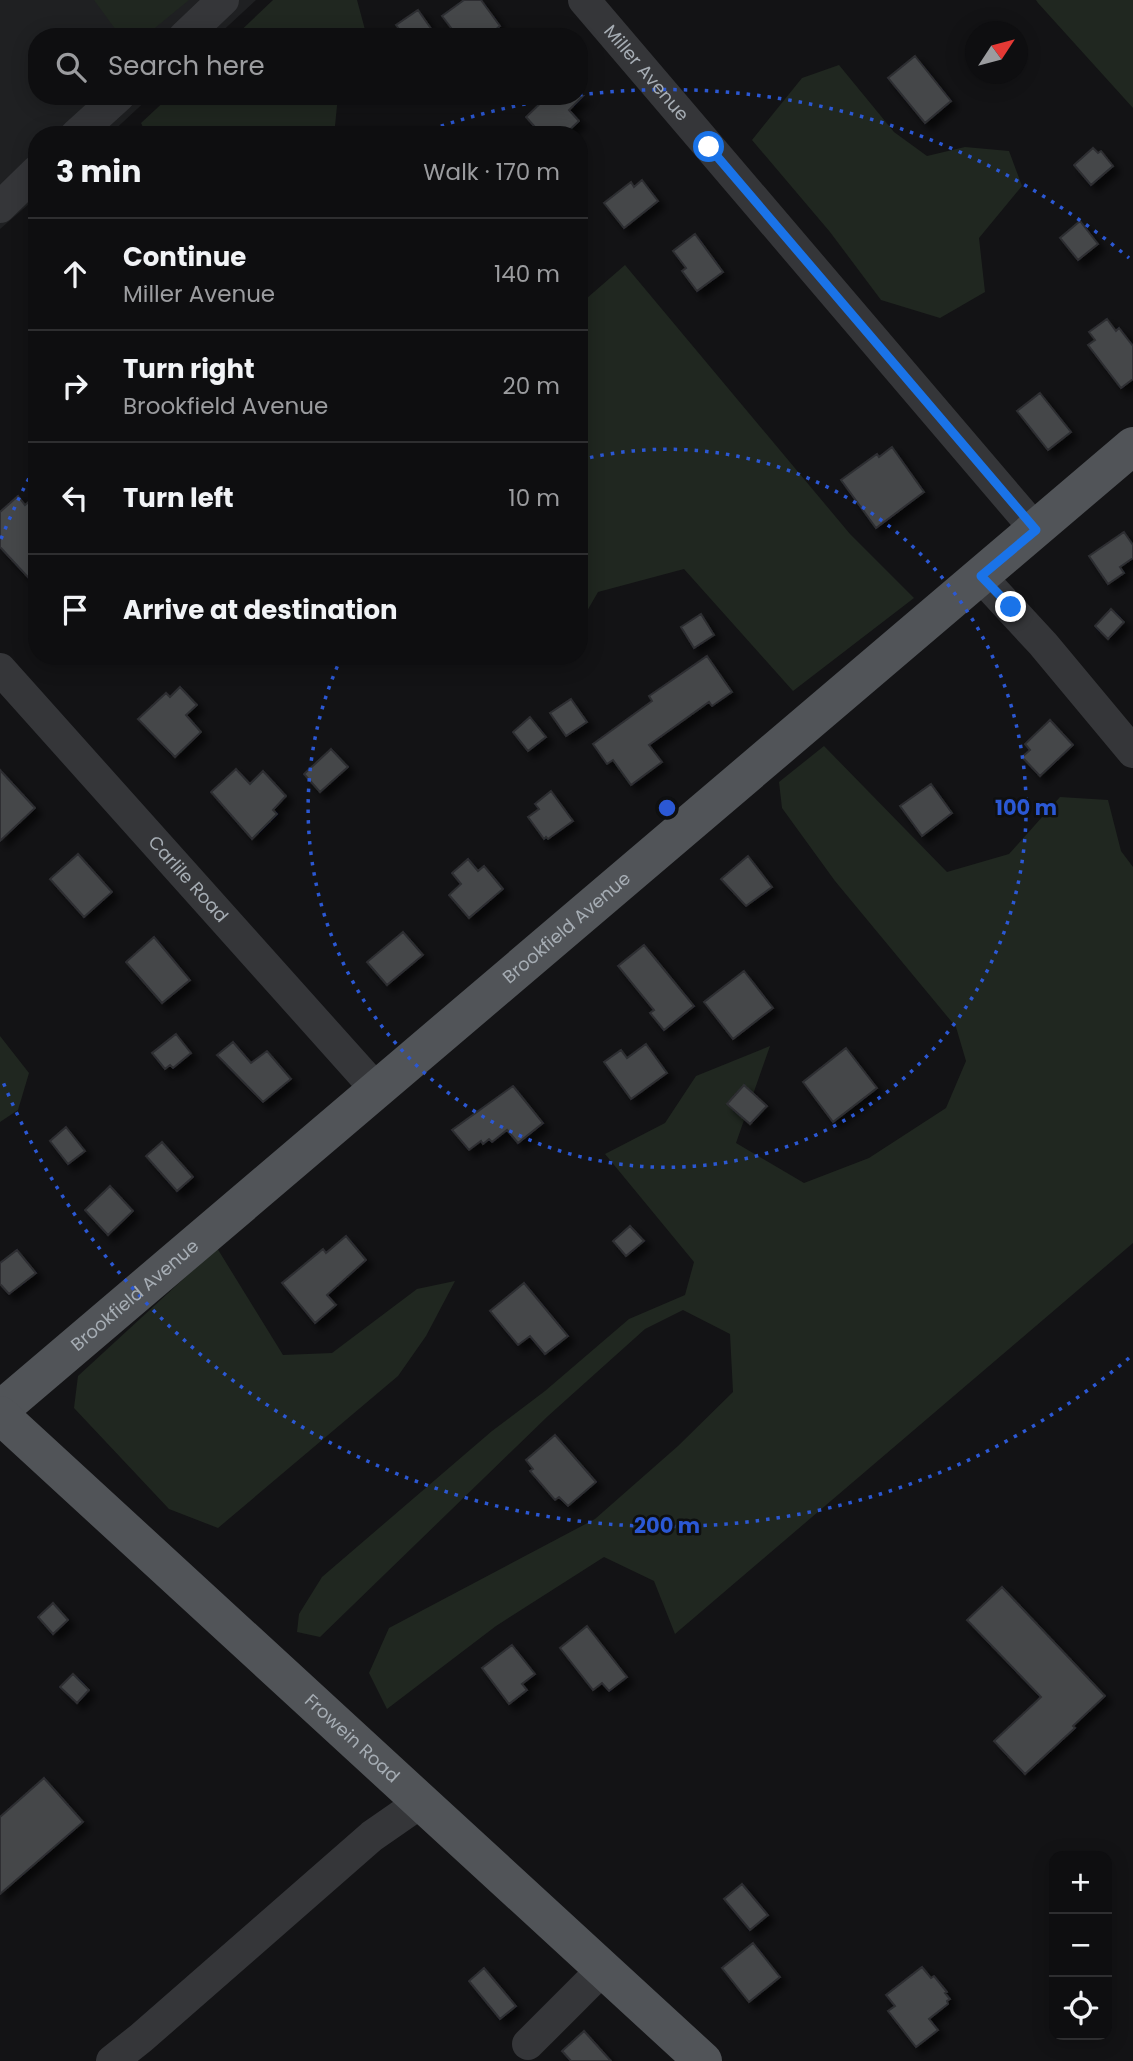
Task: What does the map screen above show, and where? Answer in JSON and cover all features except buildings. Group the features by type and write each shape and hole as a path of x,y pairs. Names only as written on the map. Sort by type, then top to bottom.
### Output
{"main road":[{"name":"Brookfield Avenue","path":"0,1412 724,791 1133,446"},
{"name":"Frowein Road","path":"0,1412 701,2060"}],"street":[{"path":"193,28 223,0"},
{"name":"Miller Avenue","path":"584,0 1036,530"},
{"path":"86,126 109,105"},
{"path":"0,207 28,181"},
{"path":"981,576 1035,635 1133,752"},
{"name":"Carlile Road","path":"0,669 376,1090"},
{"path":"112,2061 372,1836 422,1802"},
{"path":"528,2045 603,1969"}],"shaded area":[{"path":"0,0 256,0 226,28 28,28 28,105 141,105 119,126 28,126 28,205 0,229"},
{"path":"94,0 189,0 155,28 114,28"},
{"path":"273,0 357,0 365,28 243,28"},
{"path":"1036,0 1133,0 1133,108 1038,3"},
{"path":"839,65 894,132 927,156 965,147 1009,151 1022,186 979,238 985,292 940,318 881,300 830,232 752,140 802,78"},
{"path":"160,105 337,105 335,126 142,126 141,123"},
{"path":"625,265 850,534 914,598 793,691 684,569 598,592 588,609 588,297"},
{"path":"824,746 947,872 1009,854 1060,797 1108,800 1121,851 1133,867 1133,1243 675,1634 654,1581 604,1557 496,1626 387,1709 369,1673 389,1628 595,1519 678,1446 733,1392 730,1334 683,1310 645,1329 548,1416 320,1637 297,1632 299,1614 322,1577 492,1431 545,1391 629,1319 685,1295 694,1262 605,1154 665,1123 696,1076 770,1046 736,1143 804,1183 869,1158 946,1108 966,1061 956,1027 835,881 782,808 779,782"},
{"path":"0,1036 29,1073 18,1110 0,1122"},
{"path":"217,1248 283,1355 332,1353 417,1289 455,1281 426,1336 398,1376 218,1528 169,1509 74,1408 78,1376"}],"route":[{"path":"709,147 1036,530 981,576 1011,607"}]}
